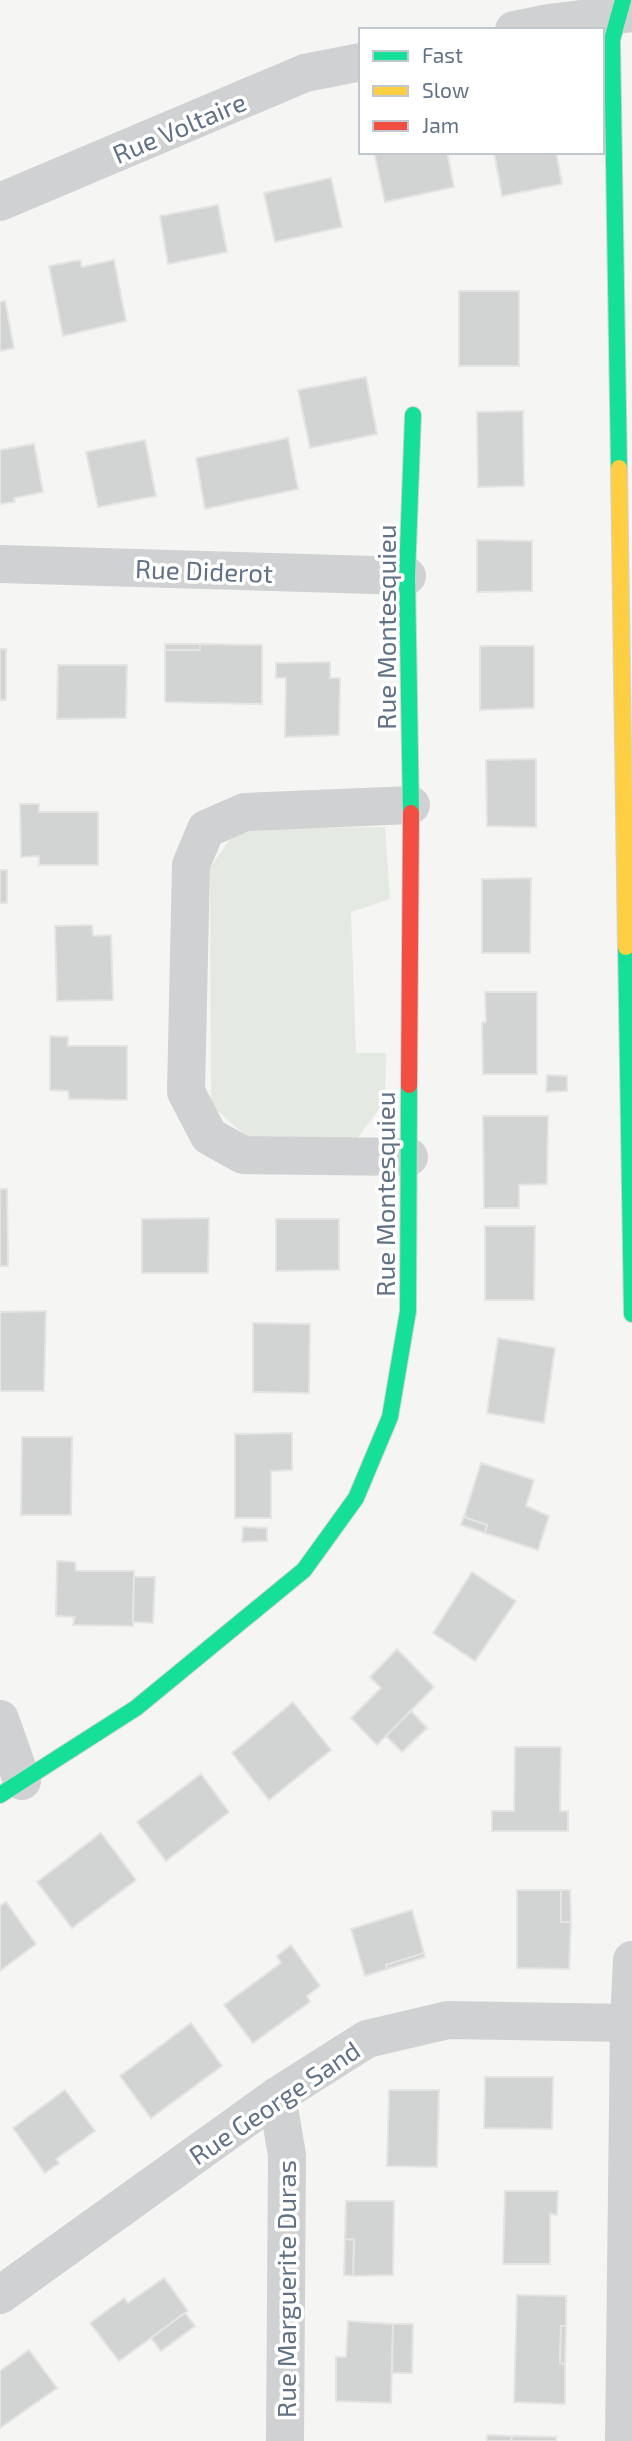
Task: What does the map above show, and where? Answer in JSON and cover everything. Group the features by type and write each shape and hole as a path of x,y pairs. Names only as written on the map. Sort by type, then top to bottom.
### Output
{"street":[{"path":"525,28 625,9"},
{"path":"625,9 612,40 612,66 632,1314"},
{"name":"Rue Voltaire","path":"0,202 305,74 359,62"},
{"name":"Rue Montesquieu","path":"11,1788 136,1708 304,1570 356,1498 390,1418 408,1311 411,805 407,576 413,415"},
{"name":"Rue Diderot","path":"0,564 407,576"},
{"path":"409,1157 243,1155 209,1136 186,1092 191,865 206,829 245,812 411,805"},
{"path":"0,1719 11,1788"},
{"path":"624,2441 632,1960"},
{"name":"Rue George Sand","path":"0,2295 277,2096 367,2039 448,2020 629,2023"},
{"name":"Rue Marguerite Duras","path":"277,2096 287,2155 285,2441"}],"shaded area":[{"path":"385,827 390,899 351,912 356,1053 386,1053 385,1101 356,1140 249,1139 211,1105 210,868 237,829"}],"building":[{"path":"374,154 447,154 454,187 385,202"},
{"path":"494,154 556,154 562,184 502,196"},
{"path":"331,178 342,227 275,242 264,193"},
{"path":"218,205 227,252 168,264 160,216"},
{"path":"80,260 82,267 114,260 126,321 63,336 49,266"},
{"path":"459,291 519,291 519,366 459,366"},
{"path":"5,301 14,348 0,351 0,302"},
{"path":"366,377 377,434 310,448 298,390"},
{"path":"523,411 524,486 478,487 477,412"},
{"path":"288,438 298,489 205,509 196,458"},
{"path":"145,440 156,496 98,507 86,452"},
{"path":"34,444 43,492 14,498 15,502 0,504 0,450"},
{"path":"477,540 532,541 532,591 477,592"},
{"path":"165,644 200,644 200,650 165,650"},
{"path":"200,644 262,645 262,704 165,702 165,650 200,650"},
{"path":"480,646 534,646 534,708 480,710"},
{"path":"0,649 6,649 6,700 0,700"},
{"path":"330,662 330,678 340,678 339,735 285,737 286,678 276,678 276,663"},
{"path":"58,665 127,665 126,718 57,719"},
{"path":"536,759 536,827 487,826 486,760"},
{"path":"20,804 39,804 39,812 98,812 98,865 39,865 39,856 21,857"},
{"path":"0,870 7,870 7,903 0,903"},
{"path":"531,878 530,953 482,953 482,879"},
{"path":"92,925 93,936 111,935 113,1000 57,1001 55,926"},
{"path":"485,992 537,992 537,1074 483,1074 482,1023 486,1022"},
{"path":"50,1036 68,1037 68,1046 127,1046 127,1100 69,1099 68,1091 50,1090"},
{"path":"547,1075 567,1076 567,1091 546,1092"},
{"path":"483,1116 548,1116 547,1184 519,1185 519,1208 484,1208"},
{"path":"0,1189 7,1189 8,1266 0,1266"},
{"path":"209,1218 208,1273 142,1273 142,1219"},
{"path":"276,1219 339,1219 339,1270 276,1271"},
{"path":"485,1226 535,1226 534,1300 485,1300"},
{"path":"46,1311 44,1391 0,1391 0,1312"},
{"path":"253,1323 310,1324 309,1393 253,1392"},
{"path":"498,1338 555,1348 544,1423 487,1413"},
{"path":"292,1433 292,1470 271,1471 271,1518 235,1518 235,1434"},
{"path":"22,1437 72,1437 71,1515 21,1515"},
{"path":"481,1463 534,1480 526,1506 549,1516 538,1550 485,1533 487,1525 464,1517"},
{"path":"464,1517 487,1525 485,1533 461,1525"},
{"path":"243,1527 267,1528 267,1541 242,1542"},
{"path":"57,1561 75,1562 76,1571 134,1571 133,1626 73,1625 75,1617 56,1616"},
{"path":"472,1572 516,1601 475,1661 433,1633"},
{"path":"134,1577 155,1577 153,1623 133,1622"},
{"path":"397,1649 434,1687 377,1745 351,1718 381,1688 370,1677"},
{"path":"293,1702 331,1750 269,1800 232,1753"},
{"path":"411,1711 427,1728 402,1752 386,1736"},
{"path":"515,1747 561,1747 560,1811 568,1811 568,1831 492,1831 492,1811 514,1811"},
{"path":"201,1774 229,1812 166,1861 137,1822"},
{"path":"101,1833 136,1880 72,1928 37,1882"},
{"path":"517,1890 561,1890 561,1922 571,1922 569,1969 517,1968"},
{"path":"561,1890 570,1890 571,1922 561,1922"},
{"path":"6,1902 36,1944 0,1971 0,1906"},
{"path":"412,1910 424,1953 386,1965 387,1969 365,1976 351,1929"},
{"path":"291,1945 320,1986 307,1996 310,2002 253,2043 224,2005 281,1963 277,1956"},
{"path":"424,1953 425,1957 387,1969 386,1965"},
{"path":"191,2023 222,2066 151,2118 120,2076"},
{"path":"485,2077 553,2077 552,2129 484,2128"},
{"path":"65,2090 95,2131 56,2159 59,2163 45,2173 13,2128"},
{"path":"389,2090 439,2090 437,2167 387,2166"},
{"path":"505,2191 558,2191 557,2215 550,2214 550,2264 503,2264"},
{"path":"346,2201 394,2201 393,2275 353,2276 354,2240 345,2239"},
{"path":"345,2239 354,2240 353,2276 344,2275"},
{"path":"164,2278 188,2311 119,2361 90,2323 124,2298 128,2303"},
{"path":"517,2295 566,2296 566,2326 561,2326 560,2363 565,2364 565,2404 514,2402"},
{"path":"185,2313 195,2326 161,2351 151,2338"},
{"path":"348,2321 393,2324 391,2403 336,2401 336,2357 346,2357"},
{"path":"393,2324 413,2324 412,2373 392,2373"},
{"path":"561,2326 566,2326 565,2364 560,2363"},
{"path":"29,2350 57,2388 0,2428 0,2371"},
{"path":"487,2435 512,2436 511,2441 487,2441"},
{"path":"512,2436 556,2437 556,2441 511,2441"}],"traffic: fast":[{"path":"619,468 612,40 623,0"},
{"path":"411,813 407,576 413,415"},
{"path":"626,947 632,1314"},
{"path":"0,1795 136,1708 304,1570 356,1498 390,1417 408,1311 409,1085"}],"traffic: slow":[{"path":"619,468 626,947"}],"traffic: jam":[{"path":"409,1085 411,813"}]}
